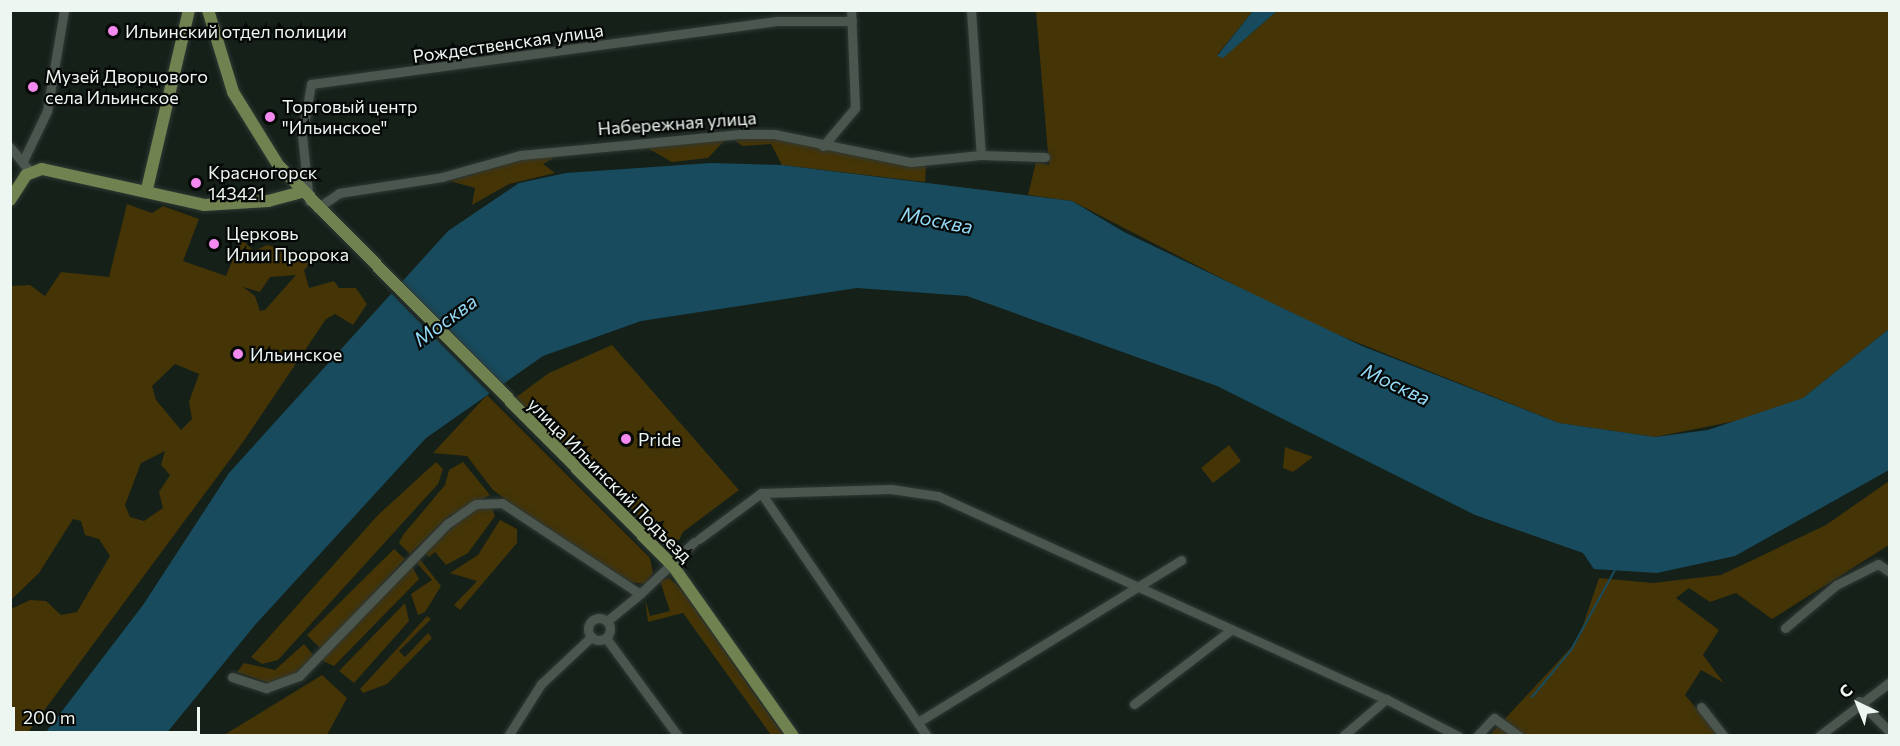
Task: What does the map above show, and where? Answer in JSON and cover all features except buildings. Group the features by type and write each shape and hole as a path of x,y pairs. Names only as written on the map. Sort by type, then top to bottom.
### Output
{"main road":[{"path":"147,189 189,10"},
{"name":"улица Ильинский Подъезд","path":"208,10 240,106 309,200 503,398 673,566 793,735"},
{"path":"10,200 30,172 48,169 217,206 309,200"}],"street":[{"path":"24,159 47,111 64,10"},
{"path":"971,10 981,155"},
{"path":"823,146 855,108 852,16"},
{"name":"Рождественская улица","path":"309,200 302,135 311,84 777,21 852,16"},
{"name":"Набережная улица","path":"309,200 442,177 521,154 762,133 911,162 981,155 1045,157"},
{"path":"10,147 24,159 30,172"},
{"path":"508,735 541,684 591,637 593,620 607,621 673,566 696,541 761,494 924,492 1386,699 1458,735"},
{"path":"761,494 927,735"},
{"path":"232,677 267,688 299,676 447,524 468,507 487,502 502,503 640,594"},
{"path":"918,722 1181,560"},
{"path":"1785,628 1836,585 1878,564 1890,572"},
{"path":"607,621 606,638 678,735"},
{"path":"1134,704 1232,629"},
{"path":"591,637 606,638"},
{"path":"1819,735 1858,701 1890,682"},
{"path":"1343,735 1386,699"},
{"path":"1858,701 1890,732"},
{"path":"1701,707 1724,735"},
{"path":"1477,735 1494,718 1519,735"}],"shaded area":[{"path":"1036,11 1253,11 1217,55 1238,45 1277,11 1889,11 1889,329 1803,398 1756,417 1655,437 1559,423 1306,322 1072,201 1028,195 1036,162 1049,165"},
{"path":"766,136 926,167 925,182 782,165 771,144 742,146 732,138"},
{"path":"726,139 708,158 672,162 649,149 610,150"},
{"path":"563,153 543,164 555,173 509,184 472,205 475,188 450,181 533,156"},
{"path":"127,204 152,213 163,206 199,219 183,261 226,276 241,239 254,251 267,245 318,257 304,270 309,288 334,281 339,288 356,288 367,304 353,325 335,314 326,319 243,442 26,735 11,735 11,609 30,600 46,601 61,615 77,612 110,556 99,539 85,535 81,521 73,519 39,573 11,600 11,286 30,285 45,296 61,272 109,277","holes":["296,275 265,310 260,311 255,296 243,287 260,292 270,277","175,364 199,374 189,402 192,419 181,430 156,400 152,386","165,451 161,465 170,475 159,492 163,508 144,521 130,517 125,505 141,463"]},
{"name":"Pride","path":"612,345 739,490 683,532 679,540 664,541 620,498 623,494 612,480 606,485 515,398 549,373"},
{"path":"487,395 650,558 653,573 645,584 631,582 512,504 493,490 467,456 433,453"},
{"path":"1229,445 1241,461 1213,483 1201,468"},
{"path":"1285,447 1313,457 1293,472 1283,468"},
{"path":"436,462 443,469 438,484 278,660 262,664 251,657 378,515"},
{"path":"463,462 490,495 450,515 410,554 399,543 403,535 445,485 449,470"},
{"path":"1889,481 1889,545 1772,619 1736,593 1710,602 1689,588 1676,598 1719,630 1703,655 1724,683 1701,670 1685,695 1719,735 1489,736 1578,640 1599,578 1653,583 1721,575 1826,525"},
{"path":"491,506 495,516 468,553 446,565 435,552 429,557 424,551 476,508"},
{"path":"500,520 517,529 517,543 460,610 454,605 477,581 450,573 478,555"},
{"path":"394,549 405,559 321,649 307,635"},
{"path":"419,558 441,586 425,612 418,615 411,594 432,580 415,561"},
{"path":"411,565 419,579 334,666 321,660"},
{"path":"669,578 680,588 783,735 771,735 683,613 648,622 645,599 650,616 670,611 660,581"},
{"path":"405,603 409,621 354,683 339,671"},
{"path":"427,616 431,619 399,651 405,657 428,633 432,638 387,684 363,693 360,689"},
{"path":"304,644 314,656 290,677 269,683 237,672 244,663 275,670"},
{"path":"322,675 347,698 327,735 224,735"}],"water":[{"path":"1253,11 1277,11 1223,58 1217,56"},
{"name":"Москва","path":"711,163 782,165 1072,201 1124,232 1362,346 1559,423 1655,437 1708,430 1803,398 1889,329 1889,470 1735,556 1657,573 1594,569 1583,553 1475,515 1217,386 967,296 857,288 641,321 543,356 426,438 255,625 165,735 43,736 143,605 229,473 448,231 519,183 566,173"}],"pier":[{"path":"399,282 503,388 492,396 390,292"}],"waterway":[{"path":"1532,697 1571,650 1615,570"}],"place":[{"name":"Ильинский отдел полиции","path":"113,31"},
{"name":"Музей Дворцового села Ильинское","path":"33,87"},
{"name":"Торговый центр \"Ильинское\"","path":"270,117"},
{"name":"Красногорск 143421","path":"196,183"},
{"name":"Церковь Илии Пророка","path":"214,244"},
{"name":"Ильинское","path":"238,354"},
{"name":"Pride","path":"626,439"}]}
